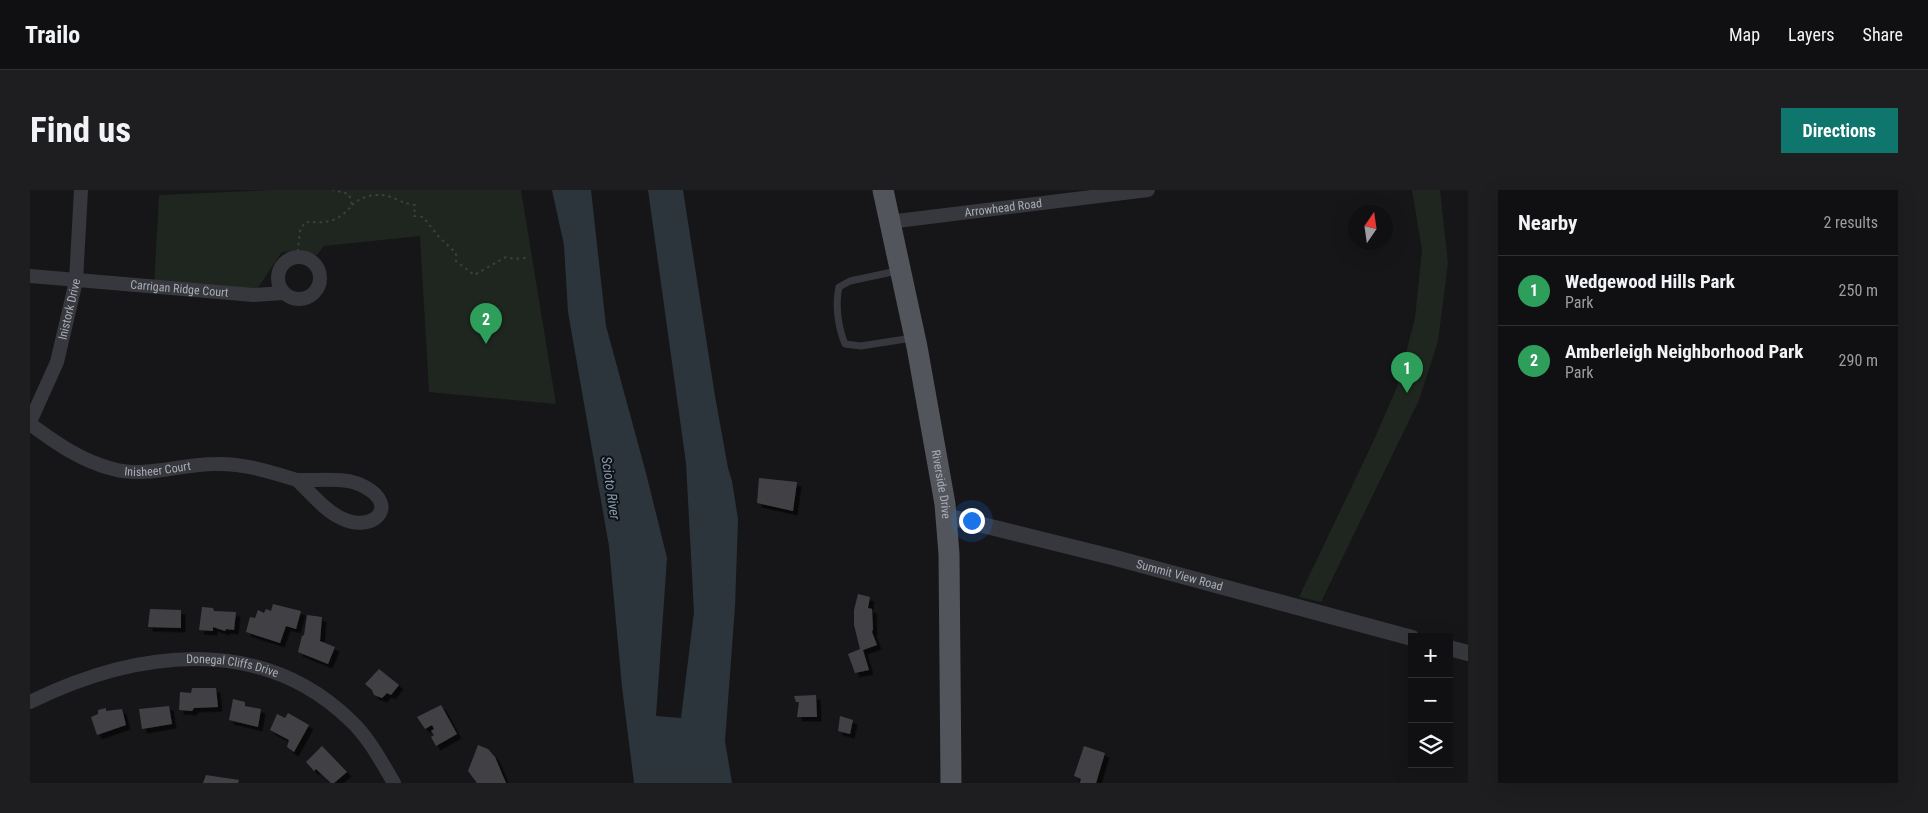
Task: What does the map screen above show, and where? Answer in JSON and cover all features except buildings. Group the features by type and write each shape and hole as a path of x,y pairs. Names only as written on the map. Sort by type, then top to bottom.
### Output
{"main road":[{"name":"Riverside Drive","path":"883,190 914,338 940,473 946,516 951,648 951,783"}],"street":[{"name":"Inistork Drive","path":"30,423 57,362 76,281 81,190"},
{"name":"Arrowhead Road","path":"889,222 1148,190"},
{"name":"Carrigan Ridge Court","path":"30,276 253,295 284,293 289,297 303,299 310,296 318,285 319,278 315,265 303,258 297,258"},
{"path":"284,293 280,287 278,274 285,263 297,258"},
{"name":"Inisheer Court","path":"30,423 71,453 115,470 137,472 216,464 257,468 297,480 344,480 364,486 376,494 380,501 381,510 377,518 368,523 341,518 328,509 297,480"},
{"name":"Summit View Road","path":"946,516 1112,557 1408,637"},
{"path":"1453,649 1468,653"},
{"name":"Donegal Cliffs Drive","path":"30,702 84,678 152,661 184,658 217,659 246,664 273,672 298,683 334,705 365,736 394,783"}],"lane":[{"path":"900,271 850,281 839,287 837,296 840,330 845,344 861,346 914,338"}],"path":[{"path":"333,190 349,194 352,205"},
{"path":"297,258 300,231 305,222 331,221 343,216 360,198 380,195 396,199 405,204 415,205 414,216 423,217 456,253 456,261 474,275 506,258 526,258"}],"shaded area":[{"path":"273,190 521,190 556,404 429,392 420,236 324,246 317,255 297,251 282,252 253,295 154,287 159,195"},
{"path":"1412,190 1440,190 1448,263 1438,341 1419,400 1321,602 1299,597 1374,440 1397,387 1415,318 1422,250"}],"water":[{"name":"Scioto River","path":"552,190 591,190 606,326 667,558 656,716 681,718 694,612 686,463 648,190 683,190 715,396 738,519 735,607 725,741 732,783 634,783 622,687 609,546 568,312 564,245"}],"place":[{"name":"Amberleigh Neighborhood Park","path":"486,344"},
{"name":"Wedgewood Hills Park","path":"1407,393"}]}
